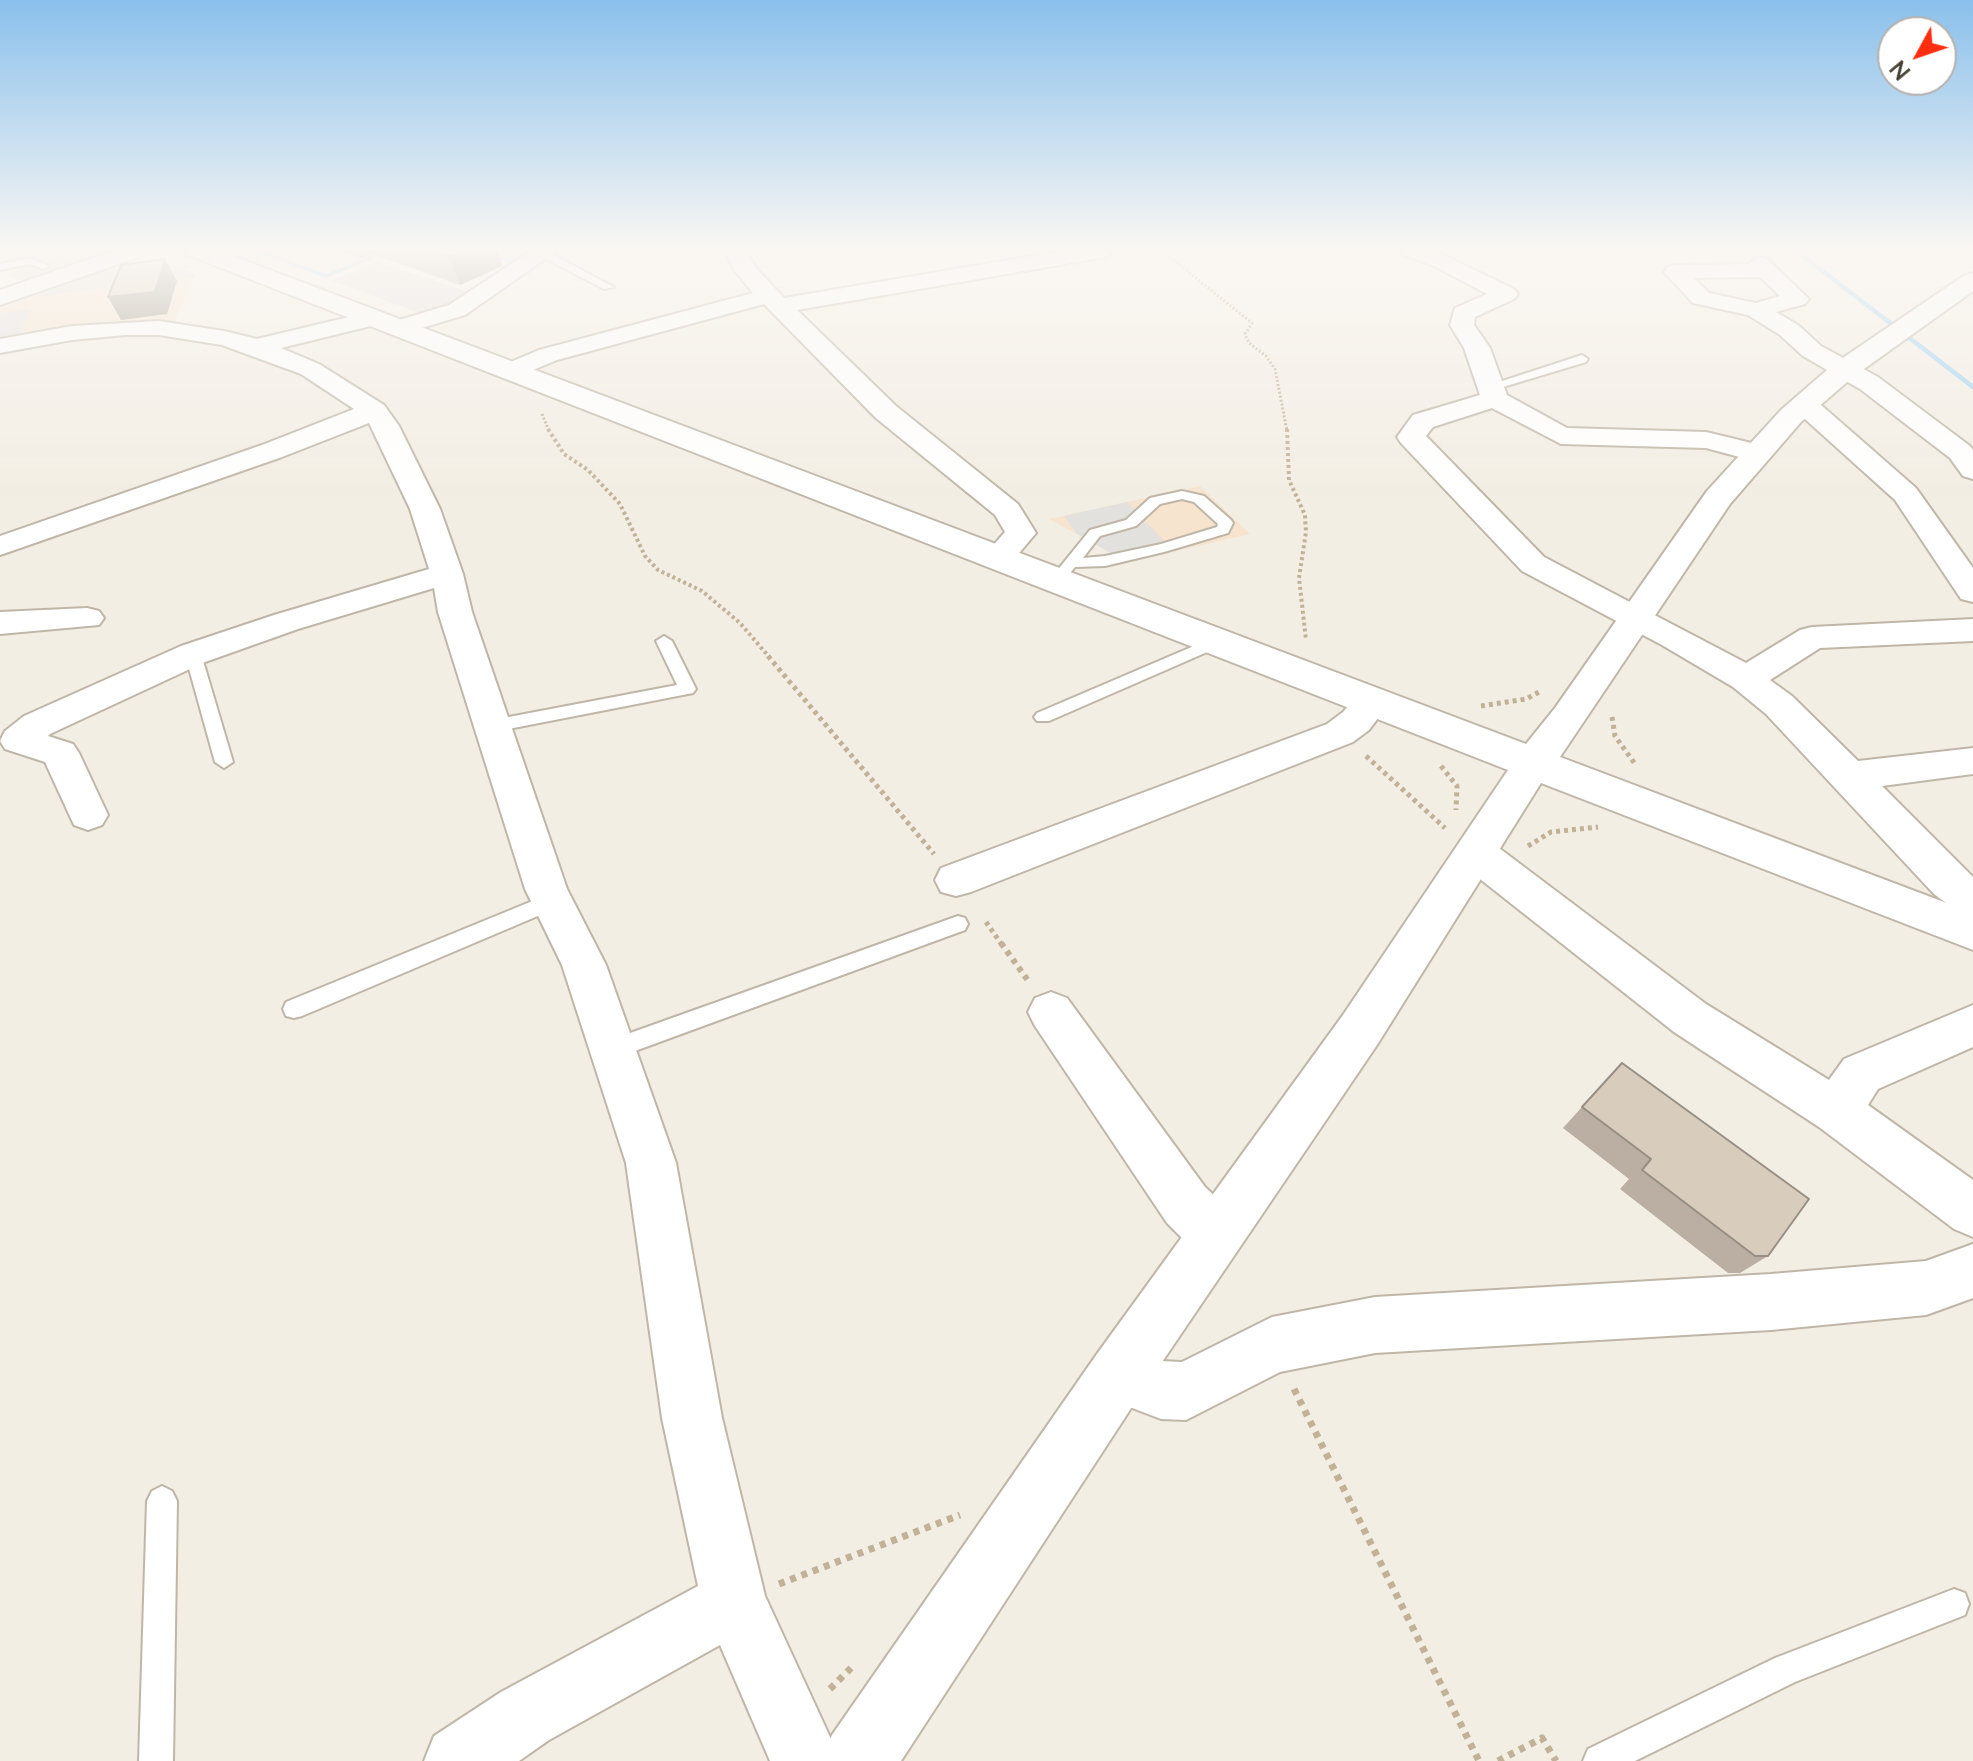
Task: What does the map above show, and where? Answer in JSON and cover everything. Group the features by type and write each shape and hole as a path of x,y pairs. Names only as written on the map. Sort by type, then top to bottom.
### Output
{"street":[{"path":"0,346 83,332"},
{"path":"173,332 224,338 256,347 310,369 374,411 385,426 425,509 447,574 455,612 552,901 584,965 651,1163 692,1418 734,1602 806,1761"},
{"path":"256,347 336,332"},
{"path":"410,332 998,558 1064,571 1215,642 1973,932"},
{"path":"510,371 548,355 644,332"},
{"path":"805,332 886,412 1007,510 1021,533 998,558"},
{"path":"1467,332 1477,348 1494,392 1561,436 1706,440 1758,453"},
{"path":"1789,332 1869,383 1960,452 1972,465"},
{"path":"858,1761 1118,1375 1360,1030 1461,840 1534,762 1718,498 1804,404 1844,370 1900,332"},
{"path":"1494,392 1423,421 1411,437 1533,564 1746,679 1779,705 1949,882 1973,900"},
{"path":"1804,404 1906,494 1973,592"},
{"path":"0,546 272,451 374,411"},
{"path":"9,747 57,714 193,654 286,622 447,574"},
{"path":"0,623 87,618"},
{"path":"1746,679 1812,638 1973,630"},
{"path":"956,880 1340,733 1356,721 1372,702"},
{"path":"9,747 60,753 88,815"},
{"path":"1850,776 1973,761"},
{"path":"1461,840 1690,1018 1836,1111 1973,1211"},
{"path":"1051,1012 1186,1205 1216,1234"},
{"path":"1836,1111 1861,1074 1973,1025"},
{"path":"1118,1375 1161,1390 1186,1391 1272,1345 1375,1325 1771,1302 1926,1288 1973,1271"},
{"path":"459,1761 525,1716 734,1602"}],"lane":[{"path":"1494,392 1582,359"},
{"path":"1182,495 1199,499 1226,523 1223,530 1214,534 1064,571 1095,533 1131,523 1155,501 1182,495"},
{"path":"493,726 687,689 664,641"},
{"path":"1043,717 1215,642"},
{"path":"193,654 224,762"},
{"path":"294,1009 552,901"},
{"path":"613,1049 958,924"},
{"path":"156,1761 162,1501"},
{"path":"1600,1761 1786,1669 1954,1604"}],"path":[{"path":"1246,332 1249,343 1266,356 1275,369 1289,441 1289,480 1305,515 1306,532 1299,578 1307,653 1296,673"},
{"path":"543,384 537,401 552,438 564,454 588,470 620,504 645,556 658,570 702,591 740,623 956,880 1051,1012"},
{"path":"1340,733 1461,840"},
{"path":"1272,1345 1479,1761"},
{"path":"734,1602 964,1513"},
{"path":"1498,1761 1542,1738 1556,1761"}],"shaded area":[{"path":"0,332 64,332 0,342"},
{"path":"0,332 20,332 18,338 0,342"},
{"path":"1200,486 1250,534 1129,562 1049,519"},
{"path":"1127,502 1165,542 1114,555 1077,534 1064,516"}],"building":[{"path":"1622,1063 1809,1199 1768,1256 1755,1256 1642,1170 1651,1159 1582,1107"}],"waterway":[{"path":"1901,332 1973,388"}]}
